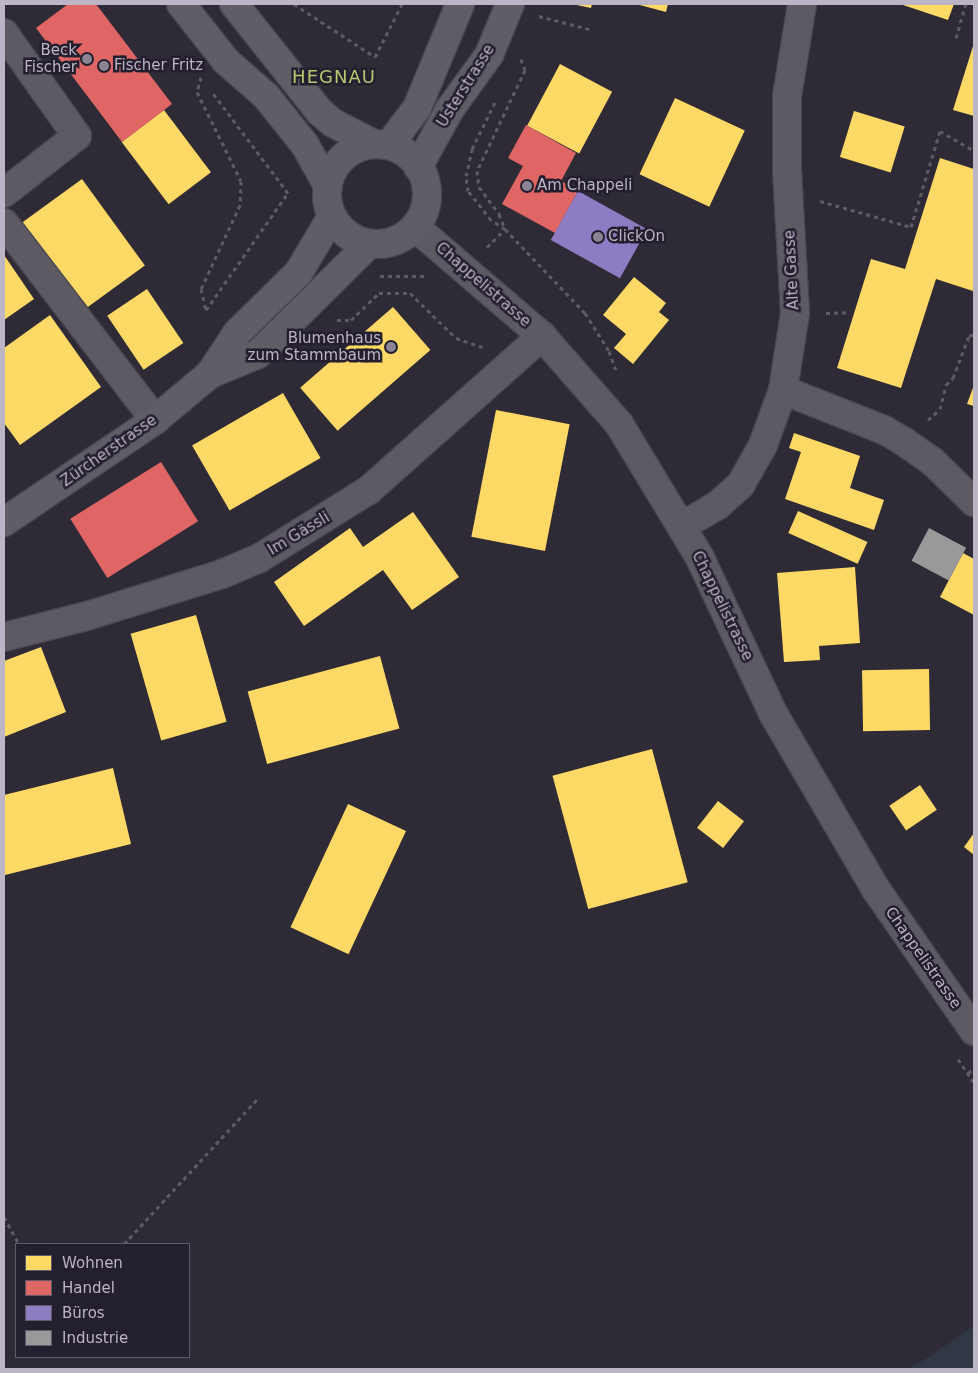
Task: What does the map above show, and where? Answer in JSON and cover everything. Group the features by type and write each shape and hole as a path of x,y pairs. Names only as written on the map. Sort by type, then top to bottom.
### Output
{"main road":[{"path":"182,4 226,61 272,103 306,145 328,186"},
{"path":"234,4 320,112 333,123 410,157 418,167 425,182 426,198 415,227 402,237 386,243 369,244 347,234 332,216 327,201 328,186 333,170 344,156 358,148 382,145"},
{"name":"Usterstrasse","path":"382,145 417,108 460,4"},
{"name":"Usterstrasse","path":"418,167 450,109 489,55 510,4"},
{"name":"Zürcherstrasse","path":"4,522 155,420 210,374 237,333 299,272 332,216"},
{"name":"Zürcherstrasse","path":"210,374 258,354 369,244"}],"street":[{"name":"Alte Gasse","path":"682,526 718,505 742,484 763,445 783,390 795,313 788,192 787,96 802,4"},
{"path":"4,32 77,136 4,193"},
{"path":"4,223 155,420"},
{"name":"Chappelistrasse","path":"415,227 542,336 604,403 682,526 774,715 875,888 974,1031"},
{"name":"Im Gässli","path":"4,637 96,613 222,574 258,559 368,490 519,354 542,336"},
{"path":"783,390 884,430 903,441 932,461 974,502"}],"path":[{"path":"294,4 375,57 402,4"},
{"path":"956,38 966,4"},
{"path":"566,23 589,29"},
{"path":"505,229 500,214 479,187 477,171 525,70 520,54"},
{"path":"201,77 288,192 206,310 200,289 240,205 242,181 197,92 201,77"},
{"path":"788,192 911,227 940,131 974,151"},
{"path":"466,176 468,191 491,220 505,229 585,313 609,351 623,392 604,403"},
{"path":"370,276 434,276"},
{"path":"351,320 379,293 410,293 456,338 471,345 519,354"},
{"path":"903,441 914,427 934,416 940,409 946,384 953,378 969,336 974,334"},
{"path":"968,1073 974,1069"},
{"path":"125,1243 259,1097"},
{"path":"4,1217 17,1243"}],"shaded area":[{"path":"974,1326 974,1369 908,1369 930,1356"}],"building: Wohnen":[{"path":"572,4 592,4 591,8"},
{"path":"636,4 668,4 666,12"},
{"path":"900,4 954,4 948,20"},
{"path":"974,43 974,116 953,110"},
{"path":"560,64 612,92 579,154 527,126"},
{"path":"675,98 745,131 709,207 640,174"},
{"path":"164,110 211,172 169,204 122,142"},
{"path":"854,111 905,126 891,172 840,157"},
{"path":"940,158 974,169 973,291 936,279 901,388 837,368 871,259 905,269"},
{"path":"82,179 145,266 79,314 16,227"},
{"path":"4,255 34,299 4,320"},
{"path":"634,277 666,303 659,312 669,320 633,364 614,348 626,334 603,315"},
{"path":"147,289 183,343 144,370 107,316"},
{"path":"393,307 430,350 338,431 300,388"},
{"path":"50,315 101,387 20,445 4,423 4,348"},
{"path":"974,385 974,406 967,404"},
{"path":"283,393 320,458 230,510 192,446"},
{"path":"496,410 570,424 545,551 471,537"},
{"path":"794,433 860,456 850,488 884,500 874,530 785,499 801,452 789,448"},
{"path":"798,511 867,542 858,564 788,533"},
{"path":"413,512 459,577 412,610 383,570 304,626 274,582 350,528 363,547"},
{"path":"963,553 974,559 974,615 940,597"},
{"path":"855,567 860,643 819,646 820,660 784,662 777,573"},
{"path":"196,615 227,722 161,740 131,634"},
{"path":"41,647 66,712 4,737 4,661"},
{"path":"380,656 399,728 267,764 248,691"},
{"path":"929,669 930,730 863,731 862,670"},
{"path":"652,749 688,882 588,909 553,776"},
{"path":"113,768 131,844 5,875 4,795"},
{"path":"920,785 937,810 906,831 889,806"},
{"path":"718,801 744,821 723,848 697,828"},
{"path":"348,804 406,831 349,954 291,927"},
{"path":"974,833 974,855 964,847"}],"building: Handel":[{"name":"Fischer Fritz","path":"68,4 96,4 172,104 122,142 36,28"},
{"path":"526,125 576,153 561,181 578,191 555,233 502,204 523,166 508,158"},
{"path":"161,462 198,521 107,578 70,519"}],"building: Büros":[{"name":"ClickOn","path":"578,191 647,229 620,278 551,240"}],"building: Industrie":[{"path":"929,528 966,548 949,580 912,561"}],"place":[{"name":"Beck Fischer","path":"87,59"},
{"name":"Fischer Fritz","path":"104,66"},
{"name":"Am Chappeli","path":"527,186"},
{"name":"ClickOn","path":"598,237"},
{"name":"Blumenhaus zum Stammbaum","path":"391,347"}],"district":[{"name":"HEGNAU","path":"334,77"}]}
